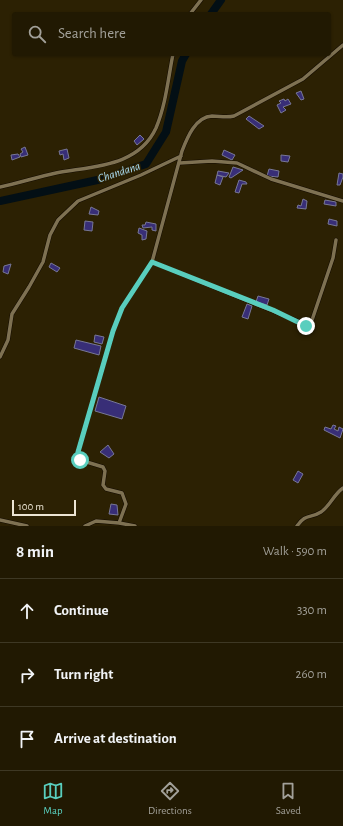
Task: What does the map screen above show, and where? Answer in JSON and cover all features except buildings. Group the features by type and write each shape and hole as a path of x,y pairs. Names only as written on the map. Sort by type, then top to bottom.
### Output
{"street":[{"path":"192,12 201,0"},
{"path":"331,55 343,45"},
{"path":"0,187 55,174 103,166 124,160 135,154 155,129 165,104 167,80 173,56"},
{"path":"119,523 126,504 125,497 122,493 106,489 102,485 104,471 103,467 80,460 78,452 113,331 122,308 152,262 168,200 187,139 198,122 212,116 226,118 234,116 303,79 330,56"},
{"path":"0,357 8,340 12,314 43,262 50,234 58,220 78,201 141,175 181,156"},
{"path":"180,164 212,161 238,163 271,178 343,201"},
{"path":"152,262 310,326 333,258 336,240"},
{"path":"297,526 302,518 324,510 336,493 343,488"},
{"path":"0,520 27,526"},
{"path":"85,526 96,521 135,526"}],"waterway":[{"name":"Chandana","path":"212,12 221,0"},
{"name":"Chandana","path":"0,201 102,179 146,164 166,132 182,61 185,56"}],"route":[{"path":"80,460 78,457 78,452 101,366 113,331 122,308 152,262 273,310 306,326"}]}
